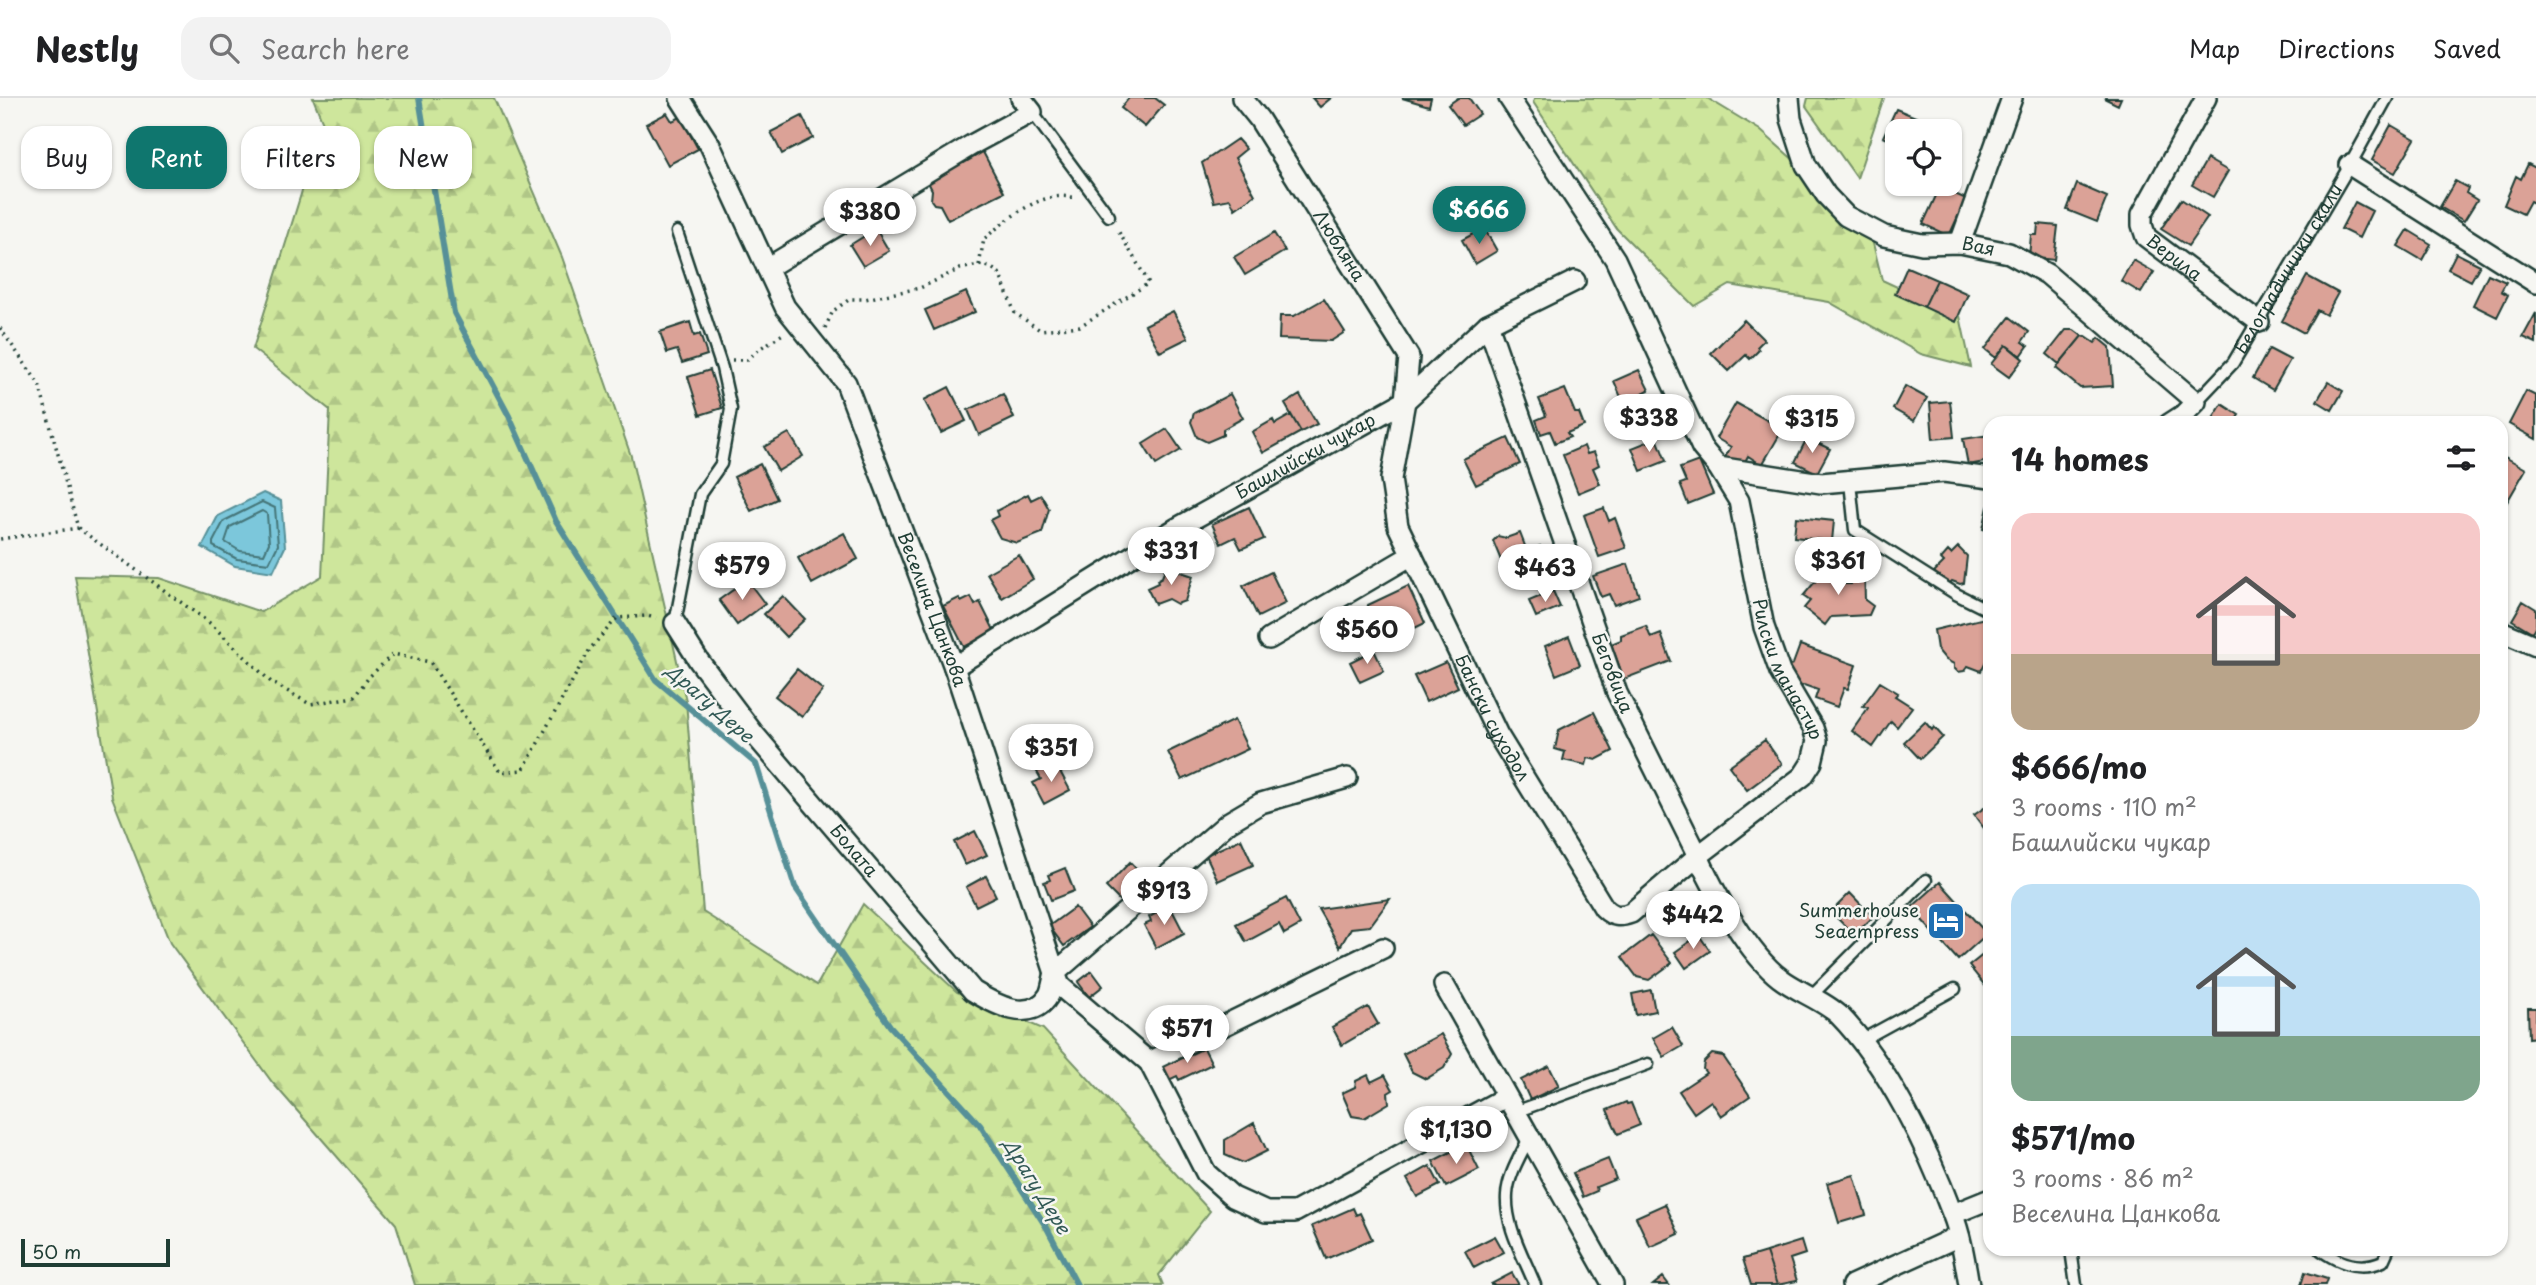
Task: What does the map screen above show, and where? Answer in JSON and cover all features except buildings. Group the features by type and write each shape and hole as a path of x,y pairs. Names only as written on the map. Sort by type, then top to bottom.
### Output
{"street":[{"name":"Веселина Цанкова","path":"680,98 710,145 785,307 846,383 954,667 1060,986 1149,1062 1206,1173 1233,1197 1266,1212 1295,1212 1510,1105"},
{"name":"Любляна","path":"1242,98 1259,119 1409,357 1405,401"},
{"name":"Рилски манастир","path":"1509,98 1615,259 1702,448 1718,467 1739,501 1764,627 1780,672 1813,728 1816,741 1812,762 1802,776 1698,856"},
{"name":"Вая","path":"1789,98 1791,119 1806,165 1826,195 1846,216 1884,236 1922,244 1960,243 2010,253 2047,274 2185,416"},
{"path":"1960,243 2012,98"},
{"name":"Верила","path":"2206,98 2142,214 2142,225 2147,237 2259,322"},
{"path":"767,268 975,143 1027,105"},
{"path":"2350,165 2536,283"},
{"name":"Башлийски чукар","path":"954,667 1177,528 1405,401 1488,324 1575,281"},
{"name":"Беговица","path":"1488,324 1617,693 1698,856"},
{"name":"Бански суходол","path":"1405,401 1391,479 1398,526 1498,735 1605,908 1611,915 1623,916 1631,913 1698,856"},
{"path":"1718,467 1821,483 1944,472 1983,477"},
{"path":"1269,639 1412,555"},
{"name":"Болата","path":"675,623 699,661 754,734 973,991 999,1006 1026,1011 1038,1006 1049,995 1055,973"},
{"path":"2508,634 2536,646"},
{"path":"1055,973 1229,822 1262,803 1347,778"},
{"path":"1698,856 1708,878 1757,957 1780,978 1837,1013 1860,1041 1911,1119 1953,1214 1969,1285"},
{"path":"1149,1062 1382,948"},
{"path":"1444,985 1613,1285"},
{"path":"1953,1214 1983,1202"},
{"path":"1852,1285 1959,1236"}],"lane":[{"name":"Белоградчишки скали","path":"2185,416 2233,363 2387,98"},
{"path":"1027,105 1109,216"},
{"path":"675,623 701,494 721,464 731,410 716,351 677,232"},
{"path":"1850,482 1855,530 1956,594 1983,608"},
{"path":"1810,997 1926,880"},
{"path":"1860,1041 1955,989"},
{"path":"1510,1105 1648,1064"},
{"path":"1530,1137 1516,1163 1507,1194 1510,1222 1535,1285"},
{"path":"2072,1256 2076,1285"},
{"path":"2329,1256 2336,1261 2364,1267 2383,1261 2385,1256"}],"path":[{"path":"817,345 833,311 850,299 865,299 920,288 960,269 979,265 990,267 999,273 1016,313 1040,330 1080,326 1149,284 1109,216 1086,200 1064,195 1045,199 1014,215 984,239 979,265"},
{"path":"716,351 727,360 747,360 762,347 800,324"},
{"path":"0,328 39,384 78,528 211,624 271,682 310,704 354,697 369,677 393,654 430,662 499,772 523,770 590,649 617,618 647,616 675,623"},
{"path":"1,537 78,528"}],"green space":[{"path":"313,98 494,98 562,257 631,456 686,701 703,912 817,985 863,904 957,992 1043,1029 1210,1211 1159,1275 1163,1285 415,1285 396,1224 272,1082 170,943 112,797 75,576 159,578 261,612 322,576 330,410 253,349 303,189 360,189 360,126 322,126"},
{"path":"1535,98 1707,98 1760,130 1869,227 1882,280 1960,316 1971,367 1921,354 1829,302 1730,285 1694,306 1617,229 1533,102"},
{"path":"1808,98 1884,98 1857,178 1806,106"}],"water":[{"path":"263,493 281,501 285,547 273,572 235,566 202,547 218,516"}],"waterway":[{"name":"Драгу Дере","path":"419,98 454,313 509,416 556,521 656,680 756,764 795,887 890,1026 980,1125 1047,1228 1077,1285"}],"place":[{"name":"Summerhouse Seaempress","path":"1946,921"}]}
